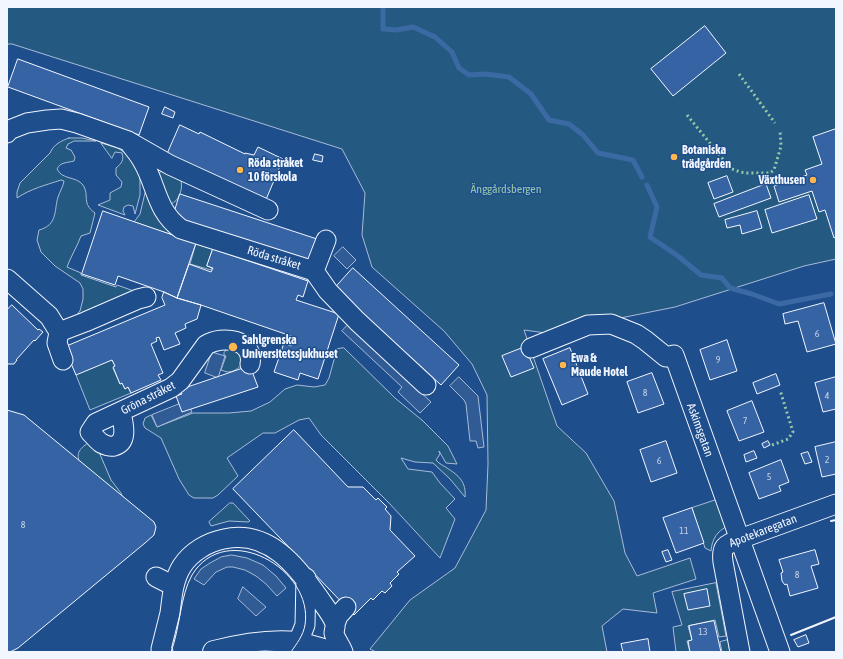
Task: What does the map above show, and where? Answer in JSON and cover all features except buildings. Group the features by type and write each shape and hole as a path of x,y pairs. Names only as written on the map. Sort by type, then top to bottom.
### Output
{"main road":[{"path":"214,652 253,644 281,642 294,648 330,652"}],"street":[{"path":"7,133 9,130 27,123 61,119 77,123 128,141 170,165 268,210"},
{"name":"Röda stråket","path":"128,141 143,162 166,214 172,222 182,229 314,271 328,291 357,321 426,385"},
{"path":"314,271 326,240"},
{"path":"7,279 49,316 59,332 57,343 63,360"},
{"path":"59,332 146,297"},
{"name":"Askimsgatan","path":"531,348 588,325 611,324 641,337 666,358 674,356 780,652"},
{"name":"Gröna stråket","path":"121,412 124,436 116,446 101,443 90,432 96,423 171,388 180,381 206,345 212,342 228,340 244,345 250,353 250,364"},
{"name":"Apotekaregatan","path":"740,652 722,553 725,546 740,539 836,504"},
{"path":"163,652 161,649 167,626 174,586 182,566 196,551 214,541 230,537 242,537 255,540 272,547 286,557 306,578 335,624"},
{"path":"156,577 174,586"},
{"path":"294,648 305,625 306,578"},
{"path":"321,601 333,605 344,605 335,624 334,634 343,652"},
{"path":"155,652 167,626"}],"green space":[{"name":"Änggårdsbergen","path":"7,7 836,7 836,259 804,266 675,307 546,333 524,330 557,426 586,453 614,501 625,553 637,576 690,558 696,579 653,593 657,613 623,609 602,626 607,652 376,652 370,649 410,600 455,568 486,510 488,464 487,395 472,364 444,331 372,267 362,235 365,193 342,149 12,44 7,44"},
{"path":"69,138 82,138 96,141 74,141 68,144 66,148 71,150 75,157 74,161 62,164 57,169 62,175 77,180 83,185 88,206 95,213 90,233 81,236 67,267 81,273 81,275 116,287 117,285 134,291 73,319 80,311 83,299 83,289 80,283 55,266 41,252 37,240 39,230 45,228 52,221 64,181 61,180 38,188 17,198 20,183 56,145"},
{"path":"101,143 118,148 128,155 140,174 140,195 135,214 133,206 128,205 124,207 123,211 125,215 98,205 110,200 110,193 121,187 122,182 116,175 116,168 122,161 122,153 115,152 112,158"},
{"path":"162,171 180,178 182,185 179,197 170,204 158,175"},
{"path":"146,192 160,215 309,277 308,279 213,248 207,266 212,268 211,270 190,264 196,243 134,222 140,214"},
{"path":"344,348 395,398 423,421 448,446 457,464 446,463 439,451 440,454 436,460 458,476 464,485 465,497 450,479 433,463 415,462 401,458 408,469 432,472 455,499 446,508 455,519 440,558 389,503 321,435 309,418 299,420 275,433 263,433 227,458 238,476 213,498 194,498 189,495 179,479 161,438 145,428 143,424 145,418 151,415 157,427 193,413 229,413 251,411 270,402 285,389 297,385 314,387 325,385 329,378 337,349"},
{"path":"227,349 233,349 239,354 242,362 239,367 233,371 227,372 221,370 226,356 224,353"},
{"path":"112,360 115,366 113,368 120,384 122,383 125,389 128,387 131,393 90,410 76,375"},
{"path":"88,443 99,452 111,480 121,493 126,506 81,465 78,455 82,447"},
{"path":"716,500 728,526 721,530 716,536 711,551 705,548 692,508"},
{"path":"230,503 233,503 250,521 229,521 211,526 209,522"},
{"path":"716,583 726,636 719,637 715,620 688,626 692,640 687,641 690,652 676,652 673,627 682,625 672,592"},
{"path":"728,640 730,652 722,652 720,642"}],"shaded area":[{"path":"343,247 356,260 347,269 334,256"},
{"path":"348,325 431,402 420,413 398,392 402,387 342,331"},
{"path":"212,352 225,356 218,378 205,373"},
{"path":"459,377 478,396 484,447 478,448 476,441 470,441 466,404 450,386"},
{"path":"187,401 192,412 157,427 152,415"},
{"path":"232,555 247,558 263,565 276,576 286,588 277,596 256,576 245,570 233,567 227,567 216,572 204,585 194,579 201,569 210,563 221,557"},
{"path":"243,587 266,607 256,616 238,599"}],"waterway":[{"path":"383,7 383,29 396,30 413,27 435,37 452,52 459,68 469,75 485,74 509,77 531,94 549,120 569,124 583,135 598,153 633,160 642,177"},
{"path":"647,185 657,207 650,237 678,256 701,275 722,278 730,288 779,304 831,294"}],"tram line":[{"path":"171,652 182,603 192,575 207,559 225,551 245,551 265,558 282,570 296,586 304,604 305,625 298,642 291,652"},
{"path":"248,652 284,652"}],"hedge":[{"path":"739,74 775,123"},
{"path":"687,115 726,163"},
{"path":"732,169 747,173 770,173 774,170 781,146 780,130"},
{"path":"772,445 788,439 793,432 780,390"}],"wall":[{"path":"831,521 836,520"},
{"path":"791,635 836,617"}],"place":[{"name":"Botaniska trädgården","path":"674,157"},
{"name":"Röda stråket 10 förskola","path":"240,170"},
{"name":"Växthusen","path":"813,180"},
{"name":"Sahlgrenska Universitetssjukhuset","path":"233,347"},
{"name":"Ewa & Maude Hotel","path":"563,365"}]}
